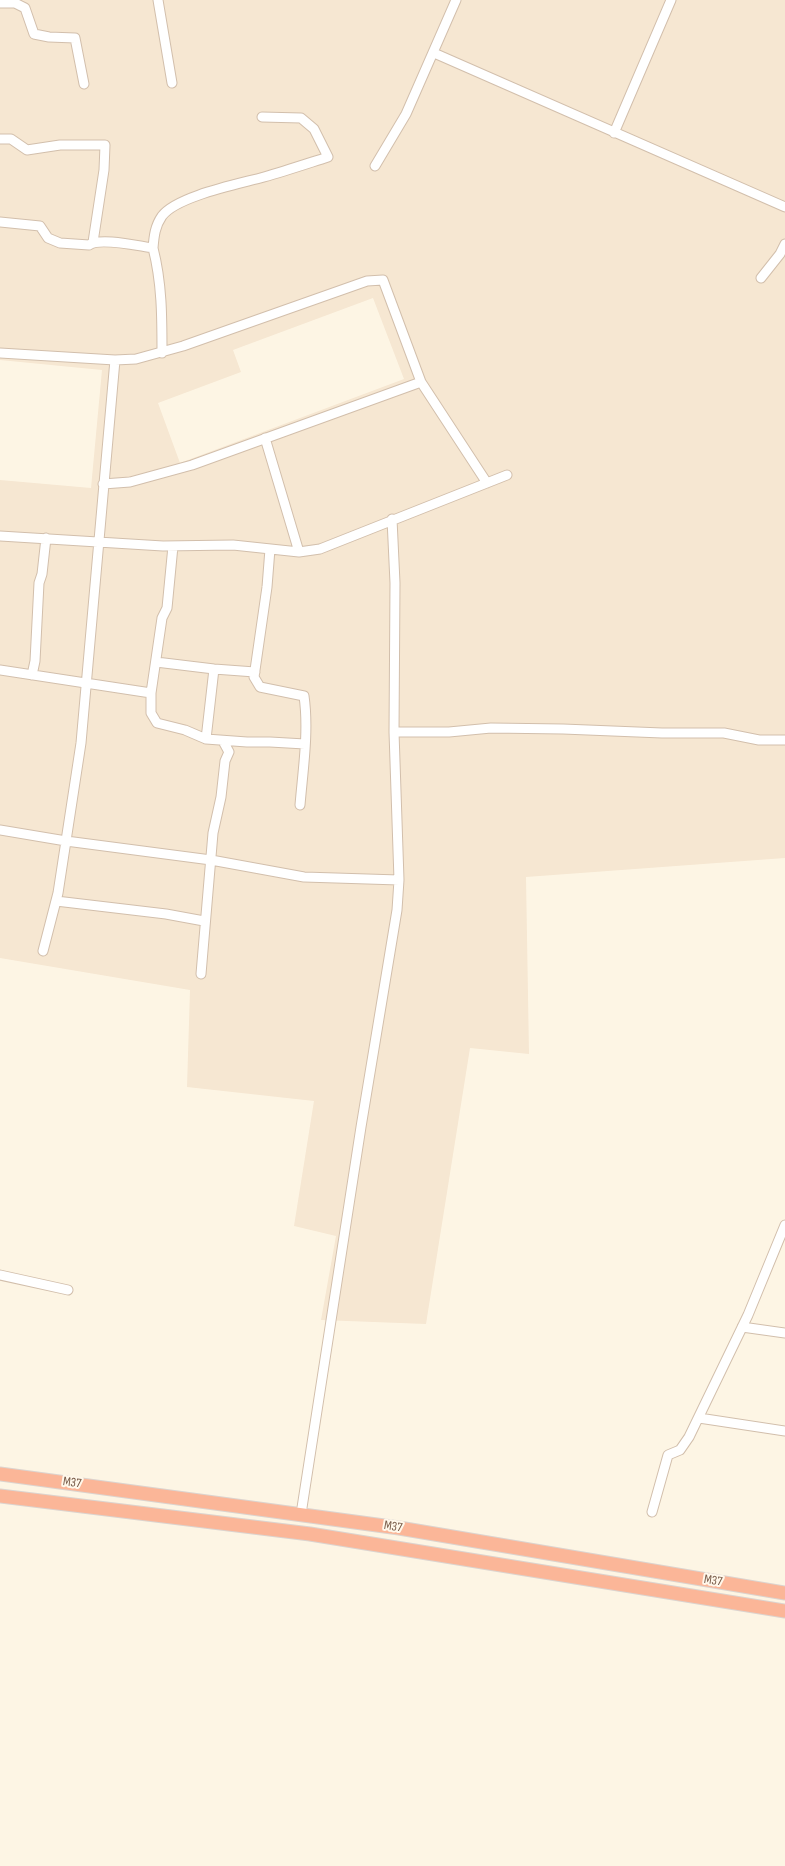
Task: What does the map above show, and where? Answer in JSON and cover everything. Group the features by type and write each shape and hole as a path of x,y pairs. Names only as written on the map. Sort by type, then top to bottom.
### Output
{"highway":[{"name":"M37","path":"0,1474 399,1528 785,1593"},
{"name":"M37","path":"0,1496 310,1534 785,1612"},
{"path":"667,1593 669,1574"}],"street":[{"path":"158,0 172,83"},
{"path":"375,166 406,114 456,0"},
{"path":"614,132 671,0"},
{"path":"0,2 15,3 25,8 34,34 49,37 74,38 84,84"},
{"path":"434,53 785,207"},
{"path":"162,353 160,273 153,248 154,230 163,215 180,204 208,192 264,177 328,157 314,129 301,118 262,117"},
{"path":"0,138 11,139 27,150 60,145 105,145 104,170 94,242"},
{"path":"0,222 40,226 48,238 60,243 89,245 94,242 110,242 153,248"},
{"path":"761,278 780,254 785,244"},
{"path":"0,353 115,360 136,359 162,353 367,281 383,280 421,382 487,483"},
{"path":"42,951 56,901 81,743 115,360"},
{"path":"103,484 121,484 136,481 192,465 421,382"},
{"path":"266,438 299,552"},
{"path":"0,536 173,546 233,545 299,552 320,549 392,519 507,475"},
{"path":"301,1514 361,1127 397,910 399,880 394,732 395,583 392,519"},
{"path":"32,675 35,661 39,583 42,574 46,538"},
{"path":"173,546 166,608 162,618 151,693 150,713 157,723 186,730 206,739 305,744"},
{"path":"270,549 267,587 254,677 260,688 304,696 306,710 305,744 300,805"},
{"path":"156,662 255,672"},
{"path":"206,739 214,669"},
{"path":"0,670 151,693"},
{"path":"394,732 449,732 491,728 563,729 662,733 724,733 759,740 785,740"},
{"path":"201,974 204,921 215,823 221,797 225,761 229,752 224,741"},
{"path":"0,830 66,841 211,860 304,877 399,880"},
{"path":"56,901 166,914 204,921"},
{"path":"652,1512 668,1455 680,1450 699,1418 742,1326 785,1225"},
{"path":"0,1274 68,1290"},
{"path":"742,1326 785,1333"},
{"path":"699,1418 785,1431"}],"shaded area":[{"path":"0,0 785,0 785,858 526,877 529,1054 470,1048 426,1324 321,1320 336,1236 294,1226 314,1101 187,1087 190,990 0,958 0,480 91,488 102,370 0,360","holes":["373,298 404,379 180,463 158,403 241,372 233,350"]}]}
